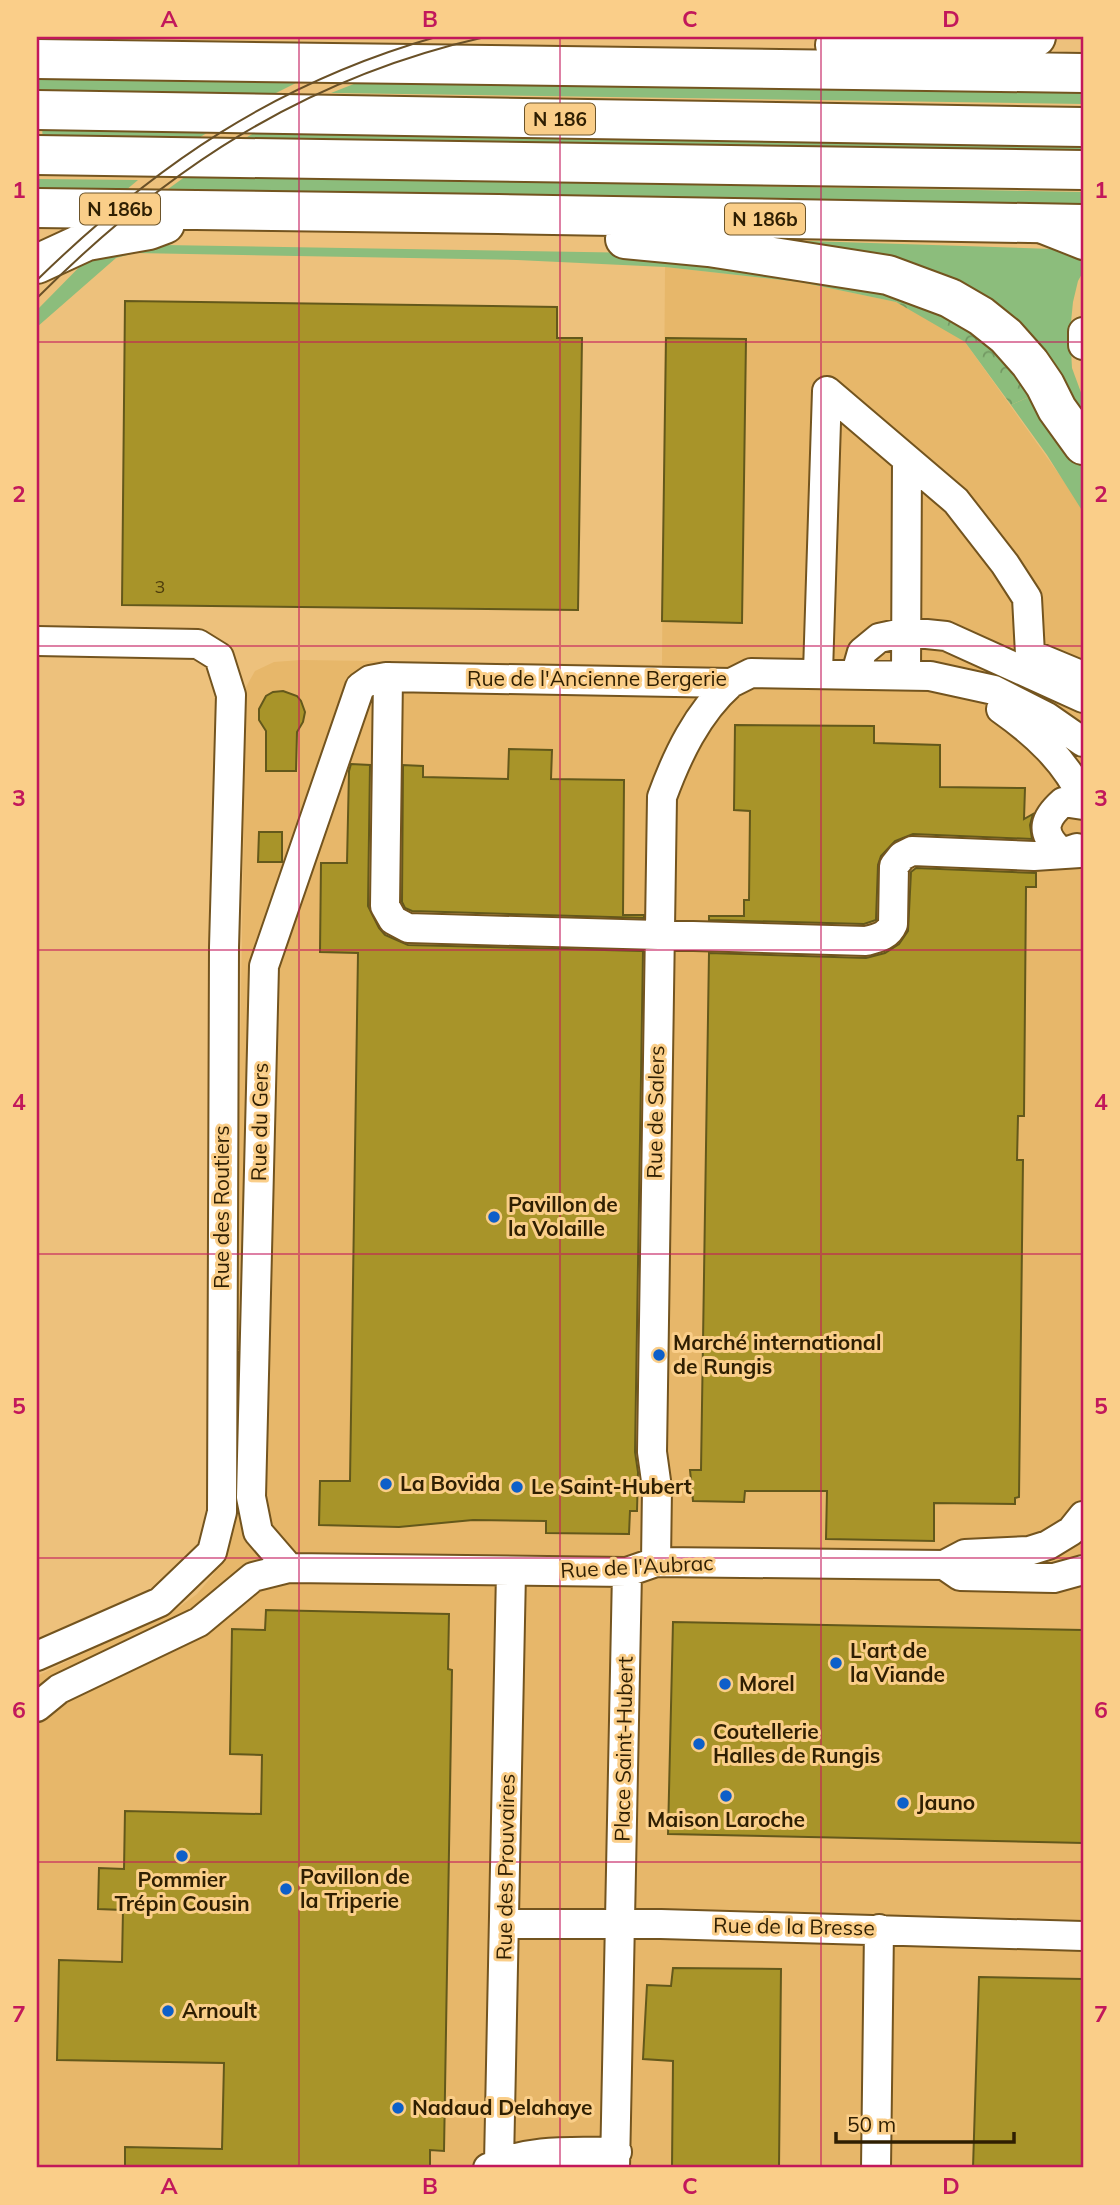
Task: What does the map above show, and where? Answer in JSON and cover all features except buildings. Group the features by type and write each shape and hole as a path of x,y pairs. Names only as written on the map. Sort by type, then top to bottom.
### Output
{"highway":[{"path":"138,37 237,44 248,47 263,62"},
{"path":"622,67 639,51 651,48 820,46 1036,37"},
{"path":"37,59 1083,73"},
{"name":"N 186","path":"37,110 1083,127"},
{"name":"N 186","path":"37,155 1083,170"},
{"name":"N 186b","path":"37,208 1083,224"},
{"path":"37,264 87,241 149,230 204,211"},
{"path":"498,214 509,228 526,235 607,238 709,247 888,275 923,286 981,316 1006,336 1039,374 1057,409 1083,445"}],"street":[{"path":"1031,224 1083,245"},
{"path":"1083,332 1083,345"},
{"path":"818,672 827,391 956,501 1005,564 1027,598 1030,654 1083,677"},
{"path":"906,675 908,460"},
{"path":"856,673 862,652 879,638 907,632 946,636 1083,698"},
{"name":"Rue des Routiers","path":"37,642 198,643 219,657 231,695 224,975 222,1512 212,1552 160,1602 37,1656"},
{"name":"Rue de l'Ancienne Bergerie","path":"377,680 731,682 751,673 818,672 930,676 994,690 1047,717 1083,742"},
{"path":"377,680 385,906 393,920 408,928 866,941 883,936 890,930 893,924 894,866 902,856 912,851 1034,856 1080,853 1083,848"},
{"name":"Rue du Gers","path":"289,1568 258,1532 251,1497 264,966 356,694 377,680"},
{"name":"Rue de Salers","path":"656,1562 657,1489 652,1452 662,797 672,770 696,724 716,695 731,682"},
{"path":"964,683 1028,728 1059,760 1083,799"},
{"path":"1083,805 1063,802 1050,814 1046,824 1047,834 1059,850 1083,848"},
{"name":"Rue de l'Aubrac","path":"37,1707 59,1689 199,1622 253,1577 289,1568 627,1572 656,1562 944,1565 965,1554 1029,1551 1048,1545 1071,1531 1083,1516"},
{"name":"Rue de l'Aubrac","path":"944,1565 960,1576 1054,1578 1083,1570"},
{"name":"Rue des Prouvaires","path":"497,2166 505,1924 511,1572"},
{"name":"Place Saint-Hubert","path":"616,2160 627,1572"},
{"path":"1054,1578 1083,1578"},
{"name":"Rue de la Bresse","path":"505,1924 661,1924 1083,1936"},
{"path":"876,2168 879,1929"},
{"path":"497,2166 520,2155 539,2152 616,2160"}],"shaded area":[{"name":"Marché international de Rungis","path":"665,267 800,282 906,305 965,342 1083,508 1083,2168 37,2168 37,1676 178,1608 197,1594 213,1575 224,1554 233,1493 246,687 255,671 274,662 301,660 662,665"}],"green space":[{"path":"37,74 304,79 264,99 37,94"},
{"path":"369,78 1083,88 1083,104 331,93"},
{"path":"42,127 210,131 189,144 43,142"},
{"path":"258,131 1083,141 1083,156 231,146"},
{"path":"186,176 1083,192 1083,206 164,192"},
{"path":"37,179 138,180 119,196 37,195"},
{"path":"749,239 1083,250 1083,272 1073,302 1070,332 1072,368 1083,398 1083,422 992,311"},
{"path":"102,244 644,253 902,294 896,302 800,282 665,267 517,260 135,253 116,258 37,327 37,310"},
{"path":"902,294 953,317 997,354 1031,396 1011,405 965,342 896,302"},
{"path":"1031,396 1083,469 1083,512 1011,405"}],"tram line":[{"path":"37,280 126,200 220,133 322,78 436,37"},
{"path":"37,298 136,208 188,169 242,134 298,103 357,77 419,55 485,37"}],"place":[{"name":"Pavillon de la Volaille","path":"494,1217"},
{"name":"Marché international de Rungis","path":"659,1355"},
{"name":"La Bovida","path":"386,1484"},
{"name":"Le Saint-Hubert","path":"517,1487"},
{"name":"L'art de la Viande","path":"836,1663"},
{"name":"Morel","path":"725,1684"},
{"name":"Coutellerie Halles de Rungis","path":"699,1744"},
{"name":"Maison Laroche","path":"726,1796"},
{"name":"Jauno","path":"903,1803"},
{"name":"Pommier Trépin Cousin","path":"182,1856"},
{"name":"Pavillon de la Triperie","path":"286,1889"},
{"name":"Arnoult","path":"168,2011"},
{"name":"Nadaud Delahaye","path":"398,2108"}]}
